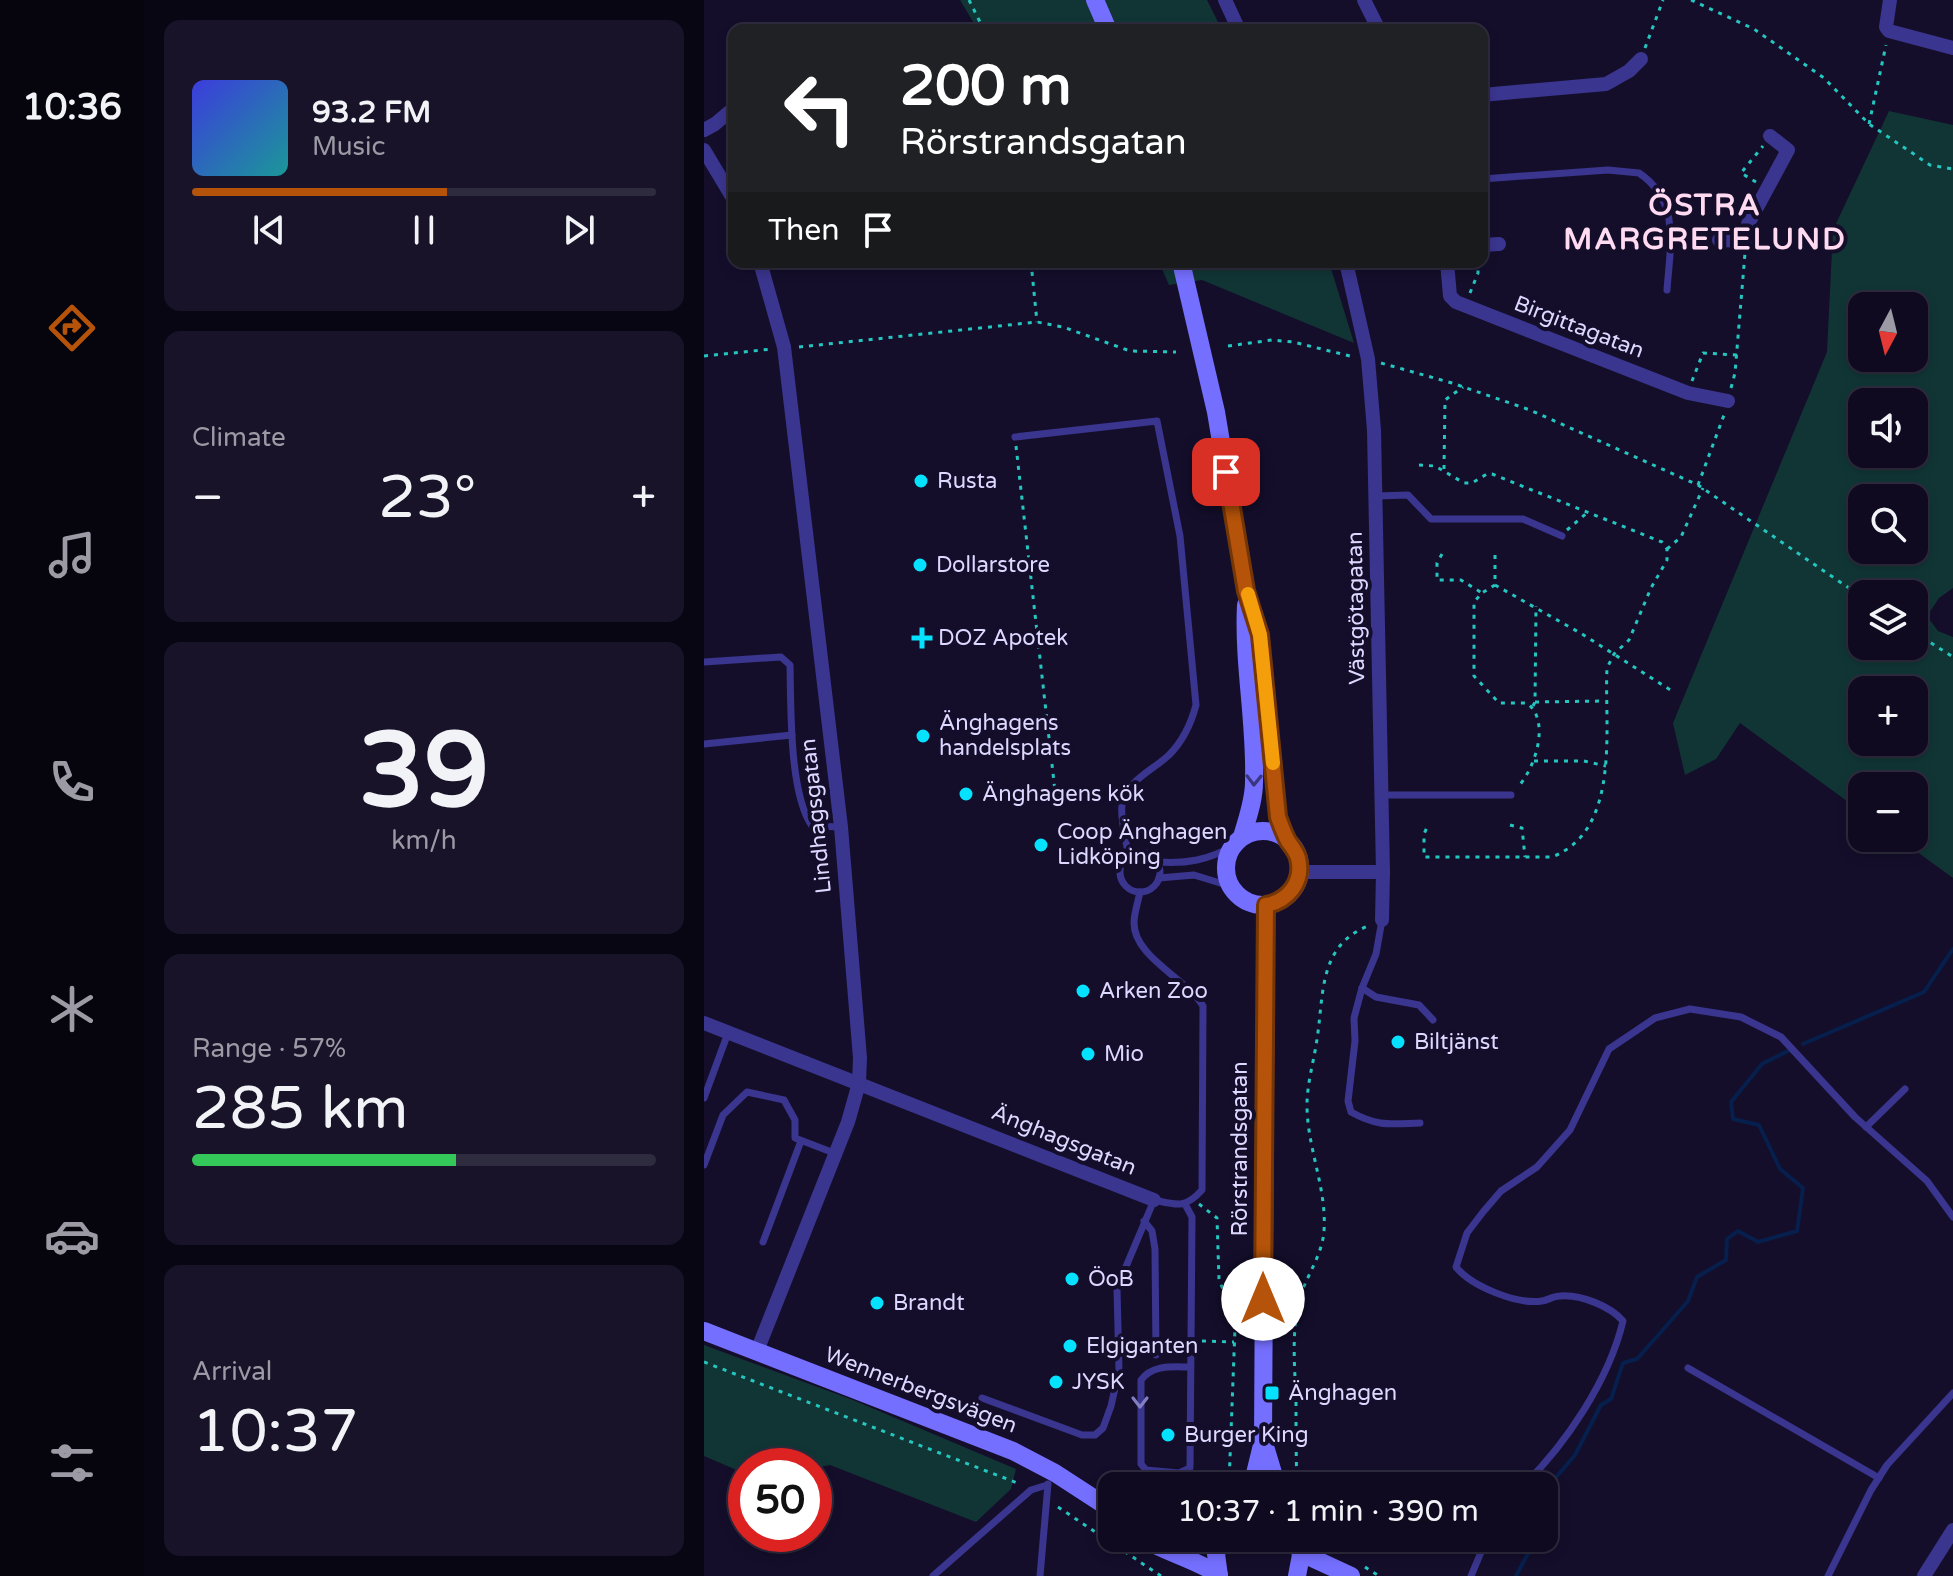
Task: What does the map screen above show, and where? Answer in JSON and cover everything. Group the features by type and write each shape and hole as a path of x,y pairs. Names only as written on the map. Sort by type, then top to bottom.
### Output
{"main road":[{"path":"1095,0 1105,24"},
{"path":"1182,268 1216,412 1246,591 1260,635 1278,817 1287,841 1299,860 1299,872 1289,895 1266,905 1249,903 1230,886 1226,865 1238,841 1255,783 1253,721 1244,637 1246,591"},
{"path":"1238,841 1265,831 1287,841"},
{"name":"Rörstrandsgatan","path":"1255,1472 1263,1441 1266,905"},
{"name":"Wennerbergsvägen","path":"704,1331 1013,1451 1051,1479 1098,1503"},
{"name":"Rörstrandsgatan","path":"1263,1441 1273,1472"},
{"path":"1171,1552 1203,1564 1219,1575"},
{"path":"1217,1552 1219,1575"},
{"path":"1297,1576 1300,1552"},
{"path":"1306,1552 1351,1576"}],"street":[{"path":"1225,0 1236,24"},
{"path":"1364,0 1376,24"},
{"path":"1890,0 1886,27 1889,31 1898,36 1953,48"},
{"path":"1488,94 1606,84 1629,71 1641,59"},
{"path":"704,130 728,112"},
{"path":"1719,240 1746,241 1748,224 1788,150 1770,136"},
{"path":"704,150 728,190"},
{"path":"1488,245 1499,244"},
{"name":"Lindhagsgatan","path":"757,1351 848,1122 859,1083 859,1034 841,827 784,347 762,268"},
{"name":"Västgötagatan","path":"1347,268 1368,359 1374,430 1383,795 1382,920"},
{"path":"1448,268 1450,296 1465,305"},
{"name":"Birgittagatan","path":"1465,305 1688,393 1728,401"},
{"path":"1299,872 1383,872"},
{"name":"Änghagsgatan","path":"704,1023 1154,1200"},
{"path":"1924,1576 1953,1530"}],"lane":[{"path":"1488,179 1608,170 1639,173 1664,199 1670,217 1667,290"},
{"path":"1015,437 1157,421 1180,536 1196,705 1182,739 1128,789 1122,807 1129,856 1120,870 1121,878 1132,890 1140,892 1148,890 1159,878 1194,875 1230,886"},
{"path":"1376,496 1408,495 1431,519 1523,519 1562,536"},
{"path":"704,662 781,657 790,665 792,735 804,815 812,826 841,827"},
{"path":"704,744 792,735"},
{"path":"1383,795 1511,795"},
{"path":"1129,856 1145,852 1158,862 1205,860 1238,841"},
{"path":"1158,862 1159,878"},
{"path":"1140,892 1134,923 1136,932 1150,955 1195,993 1203,1006 1202,1190 1189,1202 1154,1200"},
{"path":"1382,920 1376,954 1354,1018 1355,1041 1348,1101 1351,1112 1370,1122 1420,1123"},
{"path":"1362,988 1376,997 1419,1005 1433,1020"},
{"path":"1537,1472 1579,1417 1619,1338 1623,1321 1617,1314 1573,1297 1560,1296 1541,1302 1521,1300 1464,1278 1456,1267 1467,1233 1483,1212 1501,1191 1537,1167 1570,1130 1609,1049 1655,1018 1690,1009 1741,1017 1781,1037 1866,1127 1927,1181 1953,1217"},
{"path":"704,1098 729,1031"},
{"path":"1866,1127 1905,1089"},
{"path":"704,1165 723,1115 747,1092 784,1100 795,1120 795,1138 834,1153"},
{"path":"763,1242 801,1141"},
{"name":"Änghagsgatan","path":"982,1398 1082,1435 1095,1435 1103,1428 1117,1384 1117,1288 1154,1200"},
{"path":"1189,1202 1192,1217 1192,1341 1190,1468 1179,1473 1146,1470 1141,1464 1141,1380 1148,1371 1191,1367"},
{"path":"1144,1221 1152,1231 1155,1249 1156,1355"},
{"path":"1688,1368 1879,1478"},
{"path":"1828,1576 1887,1465 1953,1393"},
{"path":"933,1576 1031,1490 1051,1479"},
{"path":"1040,1576 1051,1479"},
{"path":"1471,1576 1481,1552"}],"path":[{"path":"969,0 981,24"},
{"path":"1641,59 1663,0"},
{"path":"1691,0 1754,29 1824,78 1869,124 1930,165 1953,169"},
{"path":"1869,124 1889,31"},
{"path":"1767,189 1741,173 1770,136"},
{"path":"1698,485 1728,401 1737,355 1746,241"},
{"path":"1032,268 1037,322"},
{"path":"1465,305 1478,268"},
{"path":"704,356 1037,322 1063,327 1130,351 1176,352"},
{"path":"1228,346 1272,340 1293,342 1368,359 1530,410 1698,485 1848,587"},
{"path":"1688,393 1703,353 1737,355"},
{"path":"1444,469 1445,400 1463,387"},
{"path":"1015,437 1056,800"},
{"path":"1419,465 1444,469 1464,483 1472,483 1492,474 1662,542 1667,549 1667,560 1651,588 1629,640 1614,654 1607,668 1607,766 1594,818 1587,829 1561,853 1552,857 1424,857 1424,834 1428,825"},
{"path":"1667,549 1681,537 1703,488"},
{"path":"1562,536 1588,512"},
{"path":"1442,554 1437,563 1437,580 1461,580 1482,593"},
{"path":"1495,555 1495,585"},
{"path":"1495,585 1536,606 1672,691"},
{"path":"1495,585 1474,602 1474,676 1499,703 1527,703 1538,716 1538,750 1522,783 1511,795"},
{"path":"1533,707 1536,606"},
{"path":"1928,641 1953,657"},
{"path":"1535,702 1606,701"},
{"path":"1534,761 1584,761 1607,766"},
{"path":"1510,825 1522,828 1525,857"},
{"path":"1297,1472 1294,1344 1297,1311 1300,1292 1324,1234 1324,1208 1307,1105 1321,999 1333,952 1359,929 1382,920"},
{"path":"1189,1202 1217,1218 1219,1280 1235,1328 1230,1472"},
{"path":"1118,1341 1234,1342"},
{"path":"1178,1341 1178,1367"},
{"path":"704,1362 1031,1490"},
{"path":"1048,1500 1161,1576"}],"green space":[{"path":"960,0 1207,0 1219,24 974,24"},
{"path":"1889,111 1953,125 1953,588 1939,598 1928,614 1928,580 1848,580 1848,660 1928,660 1928,617 1938,631 1953,637 1953,878 1917,852 1928,852 1928,772 1848,772 1848,802 1740,723 1716,759 1685,775 1673,723 1827,352 1833,230"},
{"path":"1162,268 1331,268 1354,343 1202,280 1169,285"},
{"path":"704,1345 853,1400 1016,1469 1011,1489 976,1522 832,1466 832,1448 728,1448 728,1466 704,1456"}],"waterway":[{"path":"1803,1044 1924,992 1953,949"},
{"path":"1558,1475 1575,1455 1601,1405 1611,1399 1623,1363 1637,1359 1688,1301 1697,1277 1726,1260 1727,1239 1738,1231 1758,1242 1797,1231 1803,1188 1780,1169 1759,1125 1733,1119 1731,1102 1762,1064 1788,1051"},
{"path":"1516,1576 1529,1552"}],"slow traffic":[{"path":"1248,594 1260,635 1273,763"}],"place":[{"name":"Rusta","path":"921,481"},
{"name":"Dollarstore","path":"920,565"},
{"name":"DOZ Apotek","path":"922,638"},
{"name":"Änghagens handelsplats","path":"923,736"},
{"name":"Änghagens kök","path":"966,794"},
{"name":"Coop Änghagen Lidköping","path":"1041,845"},
{"name":"Arken Zoo","path":"1083,991"},
{"name":"Biltjänst","path":"1398,1042"},
{"name":"Mio","path":"1088,1054"},
{"name":"ÖoB","path":"1072,1279"},
{"name":"Brandt","path":"877,1303"},
{"name":"Elgiganten","path":"1070,1346"},
{"name":"JYSK","path":"1056,1382"},
{"name":"Änghagen","path":"1272,1393"},
{"name":"Burger King","path":"1168,1435"}],"district":[{"name":"ÖSTRA MARGRETELUND","path":"1705,222"}],"route":[{"path":"1226,472 1246,591 1260,635 1278,817 1287,841 1299,860 1298,880 1289,895 1266,905 1263,1299"}]}
